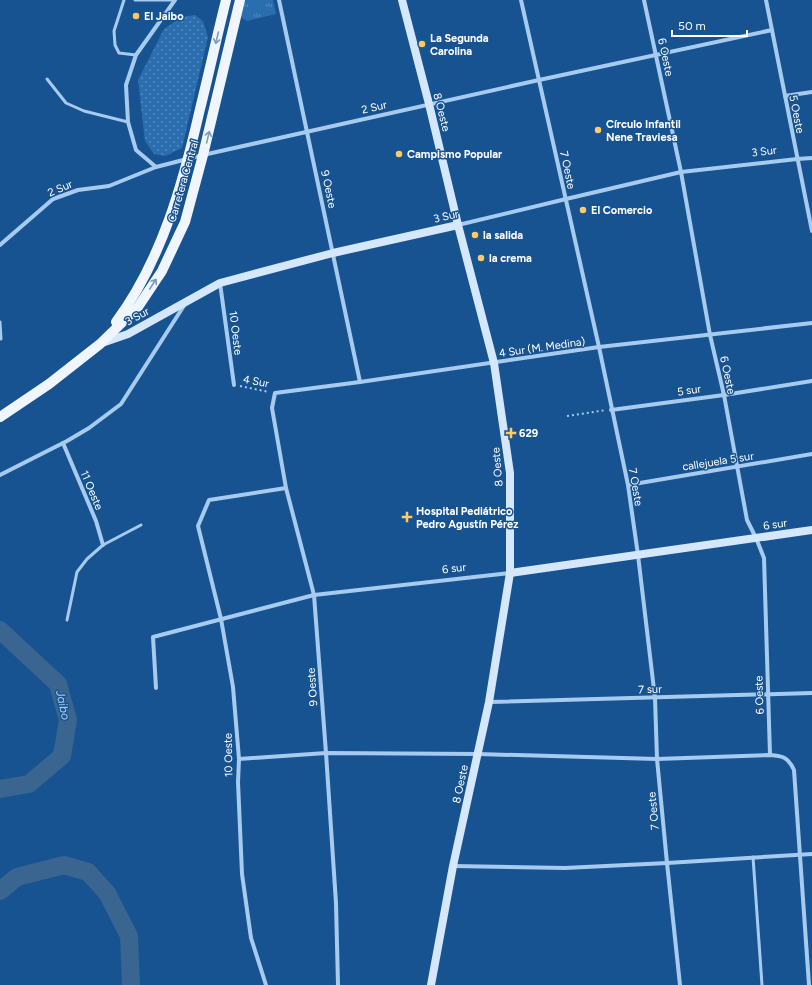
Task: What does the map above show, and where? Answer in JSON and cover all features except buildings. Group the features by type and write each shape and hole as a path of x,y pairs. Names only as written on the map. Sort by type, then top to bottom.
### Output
{"main road":[{"name":"Carretera Central","path":"100,344 128,305 150,266 169,222 188,159 226,0"},
{"name":"Carretera Central","path":"0,417 49,384 100,344 138,307 162,271 185,222 203,155 240,0"},
{"name":"8 Oeste","path":"402,0 494,363 510,473 510,573 489,702 453,866 431,985"},
{"name":"3 Sur","path":"100,344 128,334 220,283 333,253 458,225"},
{"name":"6 sur","path":"510,573 812,530"}],"street":[{"path":"156,167 136,150 128,122 126,85 136,55 175,0"},
{"name":"9 Oeste","path":"279,0 360,382"},
{"name":"7 Oeste","path":"521,0 628,485 655,698 657,758 680,985"},
{"name":"6 Oeste","path":"644,0 682,172 710,335 724,395 748,520 764,558 770,755"},
{"name":"5 Oeste","path":"766,0 812,231"},
{"name":"2 Sur","path":"0,245 53,199 78,190 109,186 156,167 429,104 772,30"},
{"path":"785,96 812,92"},
{"name":"3 Sur","path":"458,225 682,172 797,158 812,158"},
{"name":"10 Oeste","path":"220,283 234,385"},
{"path":"0,475 90,428 121,404 187,301"},
{"name":"4 Sur (M. Medina)","path":"274,393 599,348 812,322"},
{"name":"5 sur","path":"612,410 724,395 812,380"},
{"name":"9 Oeste","path":"274,393 272,408 286,488 314,595 336,903 338,985"},
{"name":"11 Oeste","path":"63,443 96,521 103,545"},
{"name":"callejuela 5 sur","path":"628,485 812,454"},
{"name":"10 Oeste","path":"266,985 251,938 242,874 238,782 239,759 233,687 221,619 198,526 209,500 286,488"},
{"name":"6 sur","path":"156,688 153,637 314,595 510,573"},
{"name":"7 sur","path":"489,702 812,693"},
{"path":"239,759 326,753 478,754 657,758 782,756 790,762 794,770 809,985"},
{"path":"453,866 565,868 812,854"}],"lane":[{"path":"124,0 114,31 115,44 119,53 136,55"},
{"path":"135,0 175,0"},
{"path":"47,79 66,103 84,111 128,122"},
{"path":"0,322 1,339"},
{"path":"67,620 77,572 87,559 103,545 141,525"},
{"path":"753,857 762,985"}],"path":[{"name":"4 Sur","path":"234,385 274,393"},
{"path":"567,416 612,410"}],"green space":[{"path":"245,0 273,0 276,14 247,21 241,17"},
{"path":"195,15 203,21 208,37 182,148 165,156 154,154 145,141 138,80 164,29 182,17"}],"waterway":[{"name":"Jaibo","path":"0,630 58,684 68,720 62,756 29,784 0,789"},
{"name":"Jaibo","path":"0,891 17,877 64,865 88,872 107,893 129,936 131,985"}],"place":[{"name":"El Jaibo","path":"136,16"},
{"name":"La Segunda Carolina","path":"422,44"},
{"name":"Círculo Infantil Nene Traviesa","path":"598,130"},
{"name":"Campismo Popular","path":"399,154"},
{"name":"El Comercio","path":"583,210"},
{"name":"la salida","path":"475,235"},
{"name":"la crema","path":"481,258"},
{"name":"629","path":"511,433"},
{"name":"Hospital Pediátrico Pedro Agustín Pérez","path":"407,517"}]}
